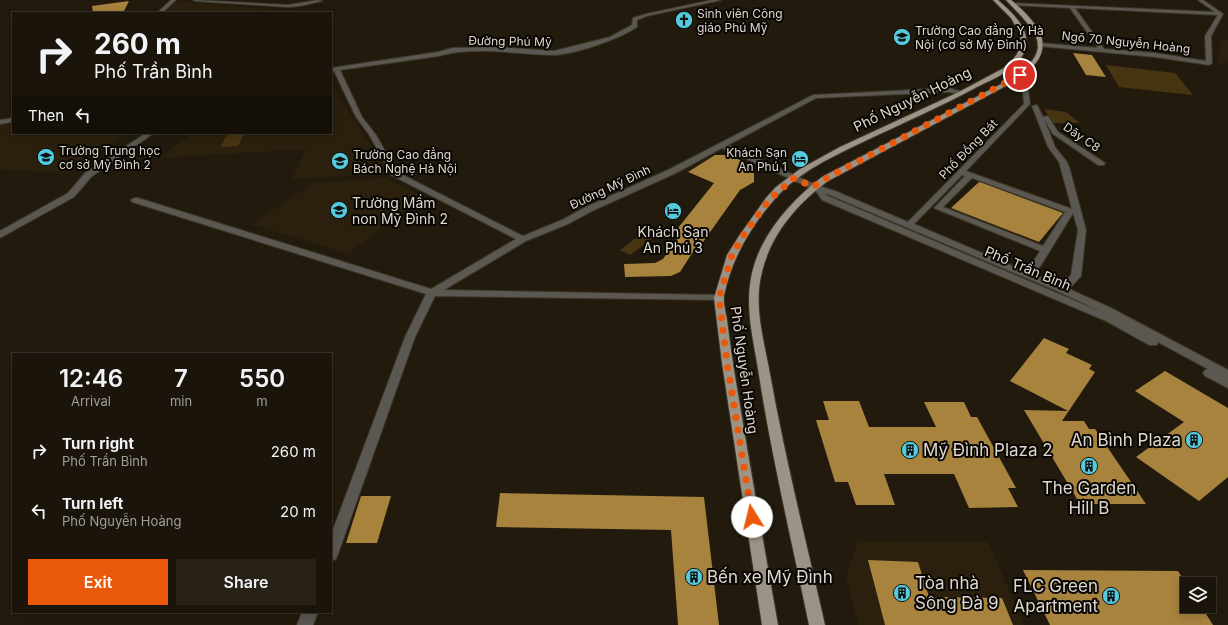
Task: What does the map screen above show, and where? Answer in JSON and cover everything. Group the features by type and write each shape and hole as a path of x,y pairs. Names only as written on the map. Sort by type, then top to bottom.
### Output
{"main road":[{"name":"Phố Nguyễn Hoàng","path":"770,625 727,363 719,298 732,255 743,236 769,200 805,169 843,149 961,93 1004,70 1013,63 1023,48 1024,41 1022,32 1013,17 995,0"},
{"path":"1011,2 1033,24 1040,44"},
{"name":"Phố Nguyễn Hoàng","path":"817,625 770,410 754,316 754,289 759,266 774,234 786,216 813,187 825,179 1013,80 1034,64 1040,52 1040,44"}],"street":[{"path":"160,12 174,0"},
{"path":"195,0 288,6 300,6 320,1"},
{"path":"272,0 310,3"},
{"name":"Đường Phú Mỹ","path":"334,70 439,54 452,50 499,49 554,53 582,47 620,35 635,26 635,18 719,0"},
{"path":"1200,0 1221,14"},
{"path":"1011,2 1228,14"},
{"path":"1071,6 1102,50"},
{"name":"Ngõ 70 Nguyễn Hoàng","path":"1040,44 1155,55 1209,63 1208,36 1221,14"},
{"path":"334,70 359,117 373,135 394,173 523,239"},
{"name":"Phố Đồng Bát","path":"909,225 1027,104 1025,82"},
{"name":"Đường Mỹ Đình","path":"432,293 523,239 565,222 722,146 815,96 948,90 961,93"},
{"name":"Dãy C8","path":"1064,290 1076,276 1082,230 1066,170 1063,162 1052,147 1038,106 1055,133 1101,163"},
{"path":"0,122 12,120"},
{"path":"0,235 71,195 88,175 150,134"},
{"name":"Phố Trần Bình","path":"722,146 813,187 832,193 1064,290 1116,314 1228,376"},
{"path":"961,172 1070,211 1029,276"},
{"path":"971,175 938,208 1045,250"},
{"name":"Phố Trần Bình","path":"813,187 825,198 1110,319 1228,384"},
{"path":"135,200 432,293 719,298"},
{"path":"332,551 410,337 432,293"},
{"path":"305,625 310,613"}],"shaded area":[{"path":"177,2 299,11 299,12 166,12"},
{"path":"1221,40 1228,40 1228,63 1218,63"},
{"path":"1106,65 1175,73 1193,95 1119,87"},
{"path":"332,88 334,88 388,173 292,179 306,149 159,158 192,134 332,134"},
{"path":"1044,109 1066,112 1080,123 1053,123"},
{"name":"Trường Trung học cơ sở Mỹ Đình 2","path":"12,123 12,134 126,134 68,173 0,169 0,125"},
{"path":"244,134 238,146 220,147 227,135"},
{"name":"Trường Mầm non Mỹ Đình 2","path":"385,178 422,196 348,254 252,224 313,183"},
{"path":"648,229 658,234 630,255 620,250"},
{"path":"858,541 988,542 1024,625 858,625 846,576"}],"building":[{"path":"129,1 124,12 93,12 92,6"},
{"path":"1073,53 1092,55 1106,77 1086,75"},
{"path":"715,155 729,155 748,164 754,173 754,182 740,190 703,242 700,241 680,272 671,276 625,277 624,264 655,263 663,259 680,235 674,233 714,183 688,172"},
{"path":"979,182 1063,213 1039,242 951,208"},
{"name":"The Garden Hill B","path":"1044,338 1069,349 1066,353 1092,365 1089,369 1095,372 1062,421 1084,421 1089,429 1095,429 1146,504 1080,504 1024,410 1068,411 1010,381"},
{"name":"An Bình Plaza","path":"1165,371 1228,408 1228,477 1199,501 1136,457 1184,422 1135,391"},
{"name":"Mỹ Đình Plaza 2","path":"823,401 859,401 869,427 936,427 924,402 964,402 971,417 977,417 1016,488 1008,488 1018,507 969,508 954,474 884,474 895,505 856,505 848,482 835,482 816,420 829,420"},
{"name":"Bến xe Mỹ Đình","path":"500,493 704,497 719,625 678,625 671,530 496,527"},
{"path":"361,496 391,496 377,543 346,543"},
{"name":"Tòa nhà Sông Đà 9","path":"868,560 918,562 929,597 1002,598 1013,625 885,625"},
{"name":"FLC Green Apartment","path":"1023,570 1178,571 1182,577 1180,577 1180,613 1205,613 1213,625 1050,625"}],"place":[{"name":"Sinh viên Công giáo Phú Mỹ","path":"684,20"},
{"name":"Trường Cao đẳng Y Hà Nội (cơ sở Mỹ Đình)","path":"902,37"},
{"name":"Trường Trung học cơ sở Mỹ Đình 2","path":"46,157"},
{"name":"Khách Sạn An Phú 1","path":"800,159"},
{"name":"Trường Cao đẳng Bách Nghệ Hà Nội","path":"340,161"},
{"name":"Trường Mầm non Mỹ Đình 2","path":"339,210"},
{"name":"Khách Sạn An Phú 3","path":"673,211"},
{"name":"An Bình Plaza","path":"1194,440"},
{"name":"Mỹ Đình Plaza 2","path":"910,450"},
{"name":"The Garden Hill B","path":"1089,466"},
{"name":"Bến xe Mỹ Đình","path":"694,577"},
{"name":"Tòa nhà Sông Đà 9","path":"902,593"},
{"name":"FLC Green Apartment","path":"1111,596"}],"route":[{"path":"752,517 727,363 719,298 732,255 743,236 769,200 794,178 813,187 825,179 1020,75"}]}
